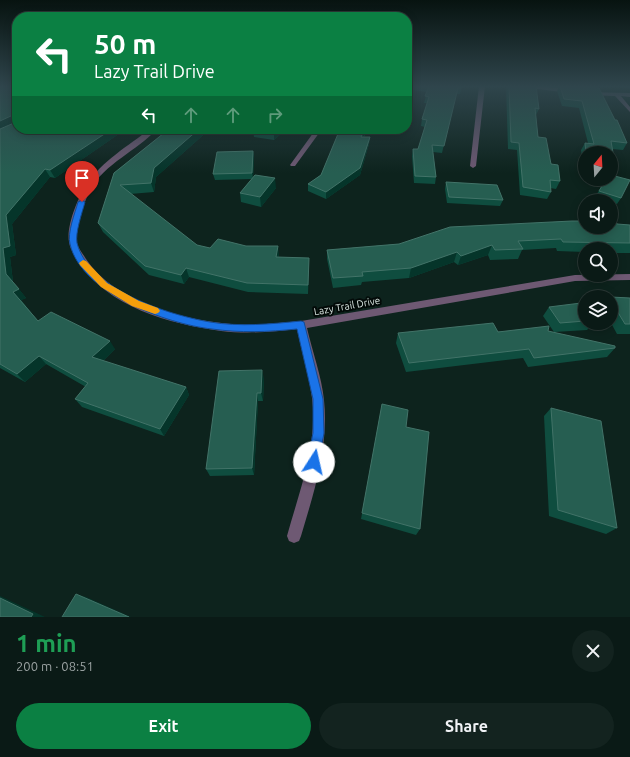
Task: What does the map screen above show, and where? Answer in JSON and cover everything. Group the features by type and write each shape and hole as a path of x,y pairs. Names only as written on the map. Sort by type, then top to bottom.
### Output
{"street":[{"path":"473,166 479,115"},
{"name":"Lazy Trail Drive","path":"148,134 104,169 90,184 76,220 73,243 83,264 104,285 135,303 170,316 211,326 260,329 301,325 575,278 630,277"},
{"path":"293,165 315,134"},
{"path":"294,536 311,476 319,433 318,399 301,325"}],"building":[{"path":"0,115 12,115 12,115 0,121"},
{"path":"423,115 452,115 444,146 432,145 436,177 415,176 413,149 418,149 427,120 422,119"},
{"path":"510,115 536,115 538,137 546,138 551,164 558,165 560,181 550,180 551,192 523,187 519,143 511,142"},
{"path":"586,115 612,115 615,120 617,120 627,143 611,141 612,146 585,146 585,143 594,144"},
{"path":"12,124 12,134 104,134 50,170 45,169 6,215 10,246 3,248 6,274 19,289 13,292 38,321 51,312 110,341 92,357 186,387 160,429 75,399 88,383 39,356 17,374 0,364 0,129"},
{"path":"163,134 193,134 154,168 151,183 120,185 197,245 210,248 218,239 246,246 278,246 276,257 309,258 308,285 247,283 186,268 181,275 145,266 98,223 114,173"},
{"path":"338,134 362,134 361,137 370,137 360,168 326,192 308,184 321,175"},
{"path":"253,151 252,173 213,174 217,152"},
{"path":"255,175 275,178 260,197 240,193"},
{"path":"618,177 630,180 621,198 618,197 618,194 608,194 599,191 602,186 618,186"},
{"path":"446,182 497,185 503,200 449,197"},
{"path":"578,221 578,234 618,234 618,224 630,225 630,243 563,242 561,239 518,241 523,249 495,250 492,245 461,256 457,252 411,268 362,272 363,276 333,278 327,250 399,244 450,227"},
{"path":"618,297 630,298 630,324 625,324 618,312"},
{"path":"578,303 578,322 560,323 549,307"},
{"path":"493,323 498,332 549,326 548,331 615,346 615,348 534,358 529,349 409,363 398,333"},
{"path":"262,370 261,393 257,393 252,468 206,469 219,371"},
{"path":"382,404 408,410 406,427 429,432 420,529 362,513"},
{"path":"551,408 601,421 617,528 558,510"},
{"path":"76,594 129,617 62,617"},
{"path":"0,598 33,614 31,617 0,617"}],"slow traffic":[{"path":"83,263 104,285 135,303 155,311"}],"route":[{"path":"82,202 76,220 73,243 83,264 104,285 135,303 170,316 211,326 260,329 301,325 318,399 319,433 314,462"}]}
